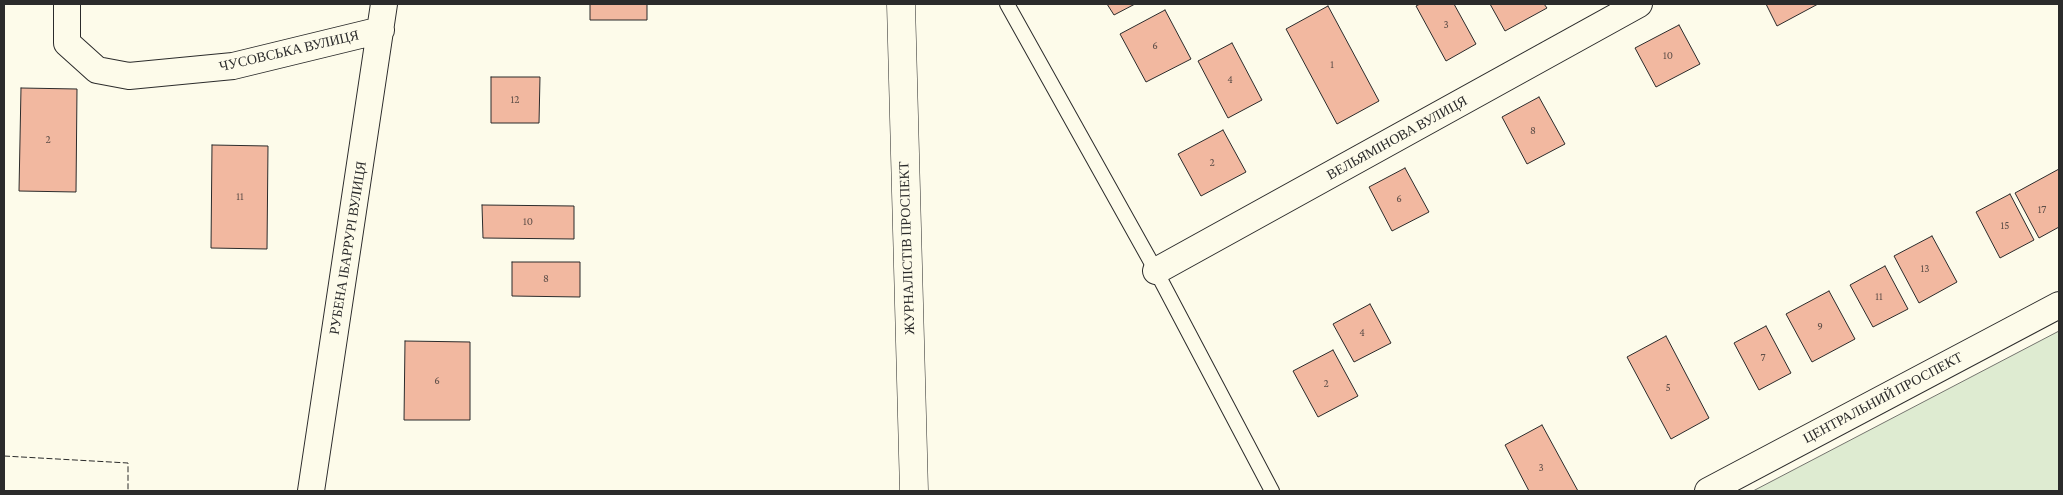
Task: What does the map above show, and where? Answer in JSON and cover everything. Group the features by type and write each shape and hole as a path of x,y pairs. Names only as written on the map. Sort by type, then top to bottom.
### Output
{"main road":[{"name":"ЖУРНАЛІСТІВ ПРОСПЕКТ","path":"901,4 914,491"}],"street":[{"name":"ЧУСОВСЬКА ВУЛИЦЯ","path":"67,4 67,43 97,70 129,76 233,66 380,30"},
{"name":"РУБЕНА ІБАРРУРІ ВУЛИЦЯ","path":"311,491 384,4"},
{"name":"ВЕЛЬЯМІНОВА ВУЛИЦЯ","path":"1156,271 1638,4"},
{"name":"ЦЕНТРАЛЬНИЙ ПРОСПЕКТ","path":"1708,491 2059,305"}],"lane":[{"path":"1007,4 1156,271 1272,491"}],"green space":[{"path":"2059,331 2059,491 1753,491"}],"building":[{"path":"590,4 647,4 647,20 590,20"},
{"path":"1107,4 1135,4 1114,15"},
{"path":"1420,4 1454,4 1476,44 1446,61 1416,6"},
{"path":"1490,4 1544,4 1547,8 1505,31"},
{"path":"1766,4 1818,4 1777,26"},
{"path":"1328,6 1379,101 1337,124 1286,29"},
{"path":"1165,10 1191,59 1146,82 1120,34"},
{"path":"1679,25 1700,64 1656,87 1635,48"},
{"path":"1232,43 1262,100 1228,118 1198,61"},
{"path":"491,77 540,77 539,123 491,123"},
{"path":"21,88 77,89 76,192 19,191"},
{"path":"1539,97 1565,144 1527,164 1502,117"},
{"path":"1223,130 1246,172 1201,196 1178,154"},
{"path":"212,145 268,146 267,249 211,248"},
{"path":"1405,168 1429,212 1392,231 1369,187"},
{"path":"2059,169 2059,227 2039,238 2015,193"},
{"path":"2010,194 2034,240 2000,258 1976,212"},
{"path":"482,205 574,206 574,239 483,238"},
{"path":"1932,236 1957,282 1919,303 1894,256"},
{"path":"512,262 580,262 580,297 512,296"},
{"path":"1885,266 1908,309 1873,327 1850,285"},
{"path":"1829,291 1855,339 1812,362 1786,314"},
{"path":"1370,304 1391,343 1354,362 1333,324"},
{"path":"1766,326 1791,373 1759,390 1734,343"},
{"path":"1666,336 1709,418 1671,439 1627,357"},
{"path":"405,341 470,342 470,420 404,420"},
{"path":"1333,350 1358,396 1318,417 1293,371"},
{"path":"1542,425 1578,491 1529,491 1505,445"}],"fence":[{"path":"4,456 128,463 128,491"}]}
